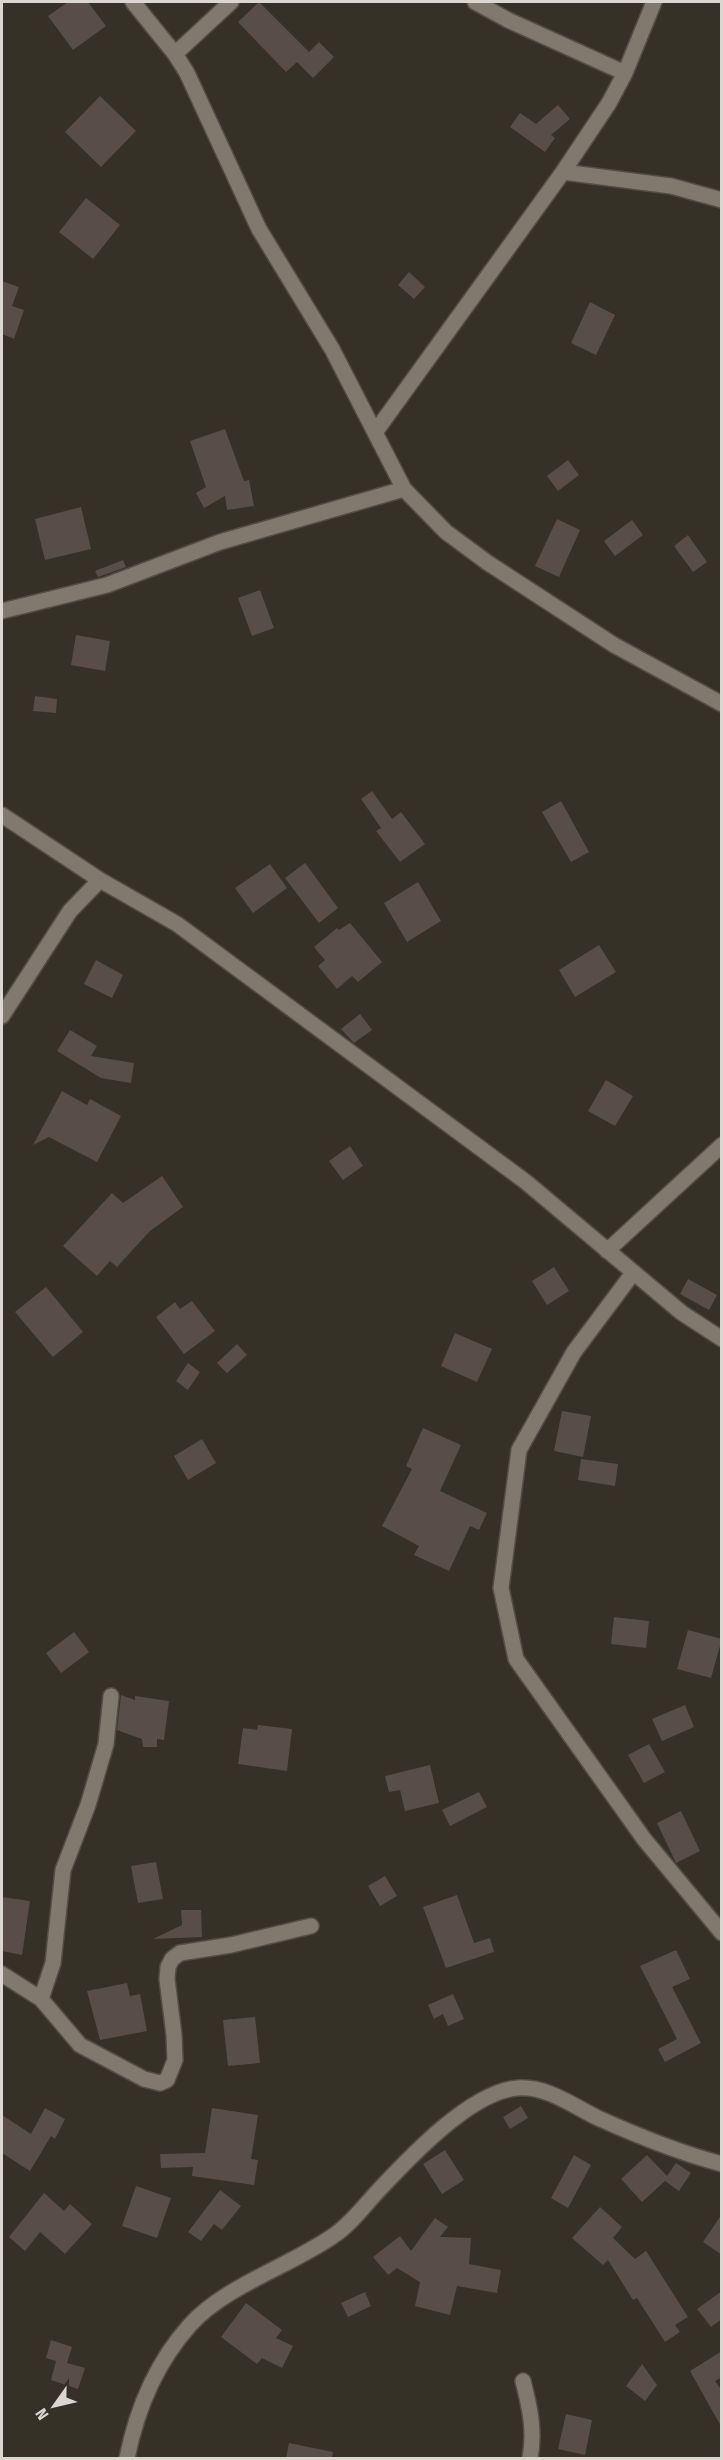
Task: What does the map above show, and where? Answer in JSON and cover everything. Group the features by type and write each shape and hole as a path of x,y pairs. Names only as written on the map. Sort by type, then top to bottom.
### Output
{"street":[{"path":"133,2 175,54 210,122 259,229 332,349 404,489 446,532 488,564 614,645 722,704"},
{"path":"175,54 231,2"},
{"path":"475,2 508,20 625,74"},
{"path":"376,431 563,172 609,103 625,74 654,2"},
{"path":"563,172 671,186 722,200"},
{"path":"2,610 107,585 220,542 404,489"},
{"path":"2,815 100,880 177,924 517,1175 682,1313 722,1339"},
{"path":"2,1016 70,911 100,880"},
{"path":"608,1251 722,1145"},
{"path":"633,1272 574,1352 519,1450 501,1588 516,1659 644,1839 722,1933"},
{"path":"41,2000 53,1963 63,1870 88,1805 106,1744 111,1696"},
{"path":"2,1974 41,2000 81,2045 144,2079 160,2083 167,2080 175,2060 167,1979 168,1967 172,1959 180,1953 231,1945 311,1926"},
{"path":"127,2458 132,2434 148,2388 171,2348 192,2323 216,2303 334,2236 436,2134 465,2111 498,2092 519,2088 544,2091 642,2136 722,2164"},
{"path":"523,2381 531,2412 533,2441 530,2458"}],"building":[{"path":"68,2 88,2 106,26 73,50 48,16"},
{"path":"259,2 309,52 319,42 334,57 313,78 297,62 286,72 238,22"},
{"path":"100,96 136,131 101,167 65,132"},
{"path":"558,105 570,119 551,135 555,138 545,152 510,127 520,113 536,124"},
{"path":"86,198 120,225 93,259 59,232"},
{"path":"409,272 425,287 414,299 398,285"},
{"path":"2,281 19,287 12,306 24,310 14,339 2,334"},
{"path":"590,302 615,315 596,355 571,343"},
{"path":"225,429 244,481 249,480 254,506 227,510 225,496 204,508 196,493 206,487 190,441"},
{"path":"568,460 579,475 558,491 547,476"},
{"path":"81,507 91,549 45,560 35,519"},
{"path":"557,519 580,530 559,577 535,566"},
{"path":"632,520 643,535 615,556 604,541"},
{"path":"688,535 707,562 693,572 674,546"},
{"path":"123,560 126,567 98,577 95,571"},
{"path":"260,590 274,628 252,636 238,598"},
{"path":"76,635 110,641 105,671 71,665"},
{"path":"35,696 57,699 56,713 33,711"},
{"path":"372,791 392,819 401,812 425,844 400,862 376,831 381,828 361,799"},
{"path":"561,801 589,852 571,862 542,812"},
{"path":"305,863 338,908 319,923 285,878"},
{"path":"270,864 287,888 253,913 235,888"},
{"path":"418,882 441,921 407,942 384,903"},
{"path":"350,923 382,962 358,982 352,976 337,989 318,966 325,960 314,947 337,928 339,930"},
{"path":"599,945 616,972 575,997 559,970"},
{"path":"96,960 123,975 112,998 84,984"},
{"path":"360,1014 372,1030 354,1043 341,1029"},
{"path":"70,1030 97,1046 91,1056 134,1063 131,1083 101,1078 57,1051"},
{"path":"606,1080 633,1096 615,1126 588,1111"},
{"path":"62,1091 87,1105 90,1099 121,1116 97,1162 49,1137 33,1145"},
{"path":"350,1146 363,1166 343,1180 329,1161"},
{"path":"162,1176 183,1207 150,1231 117,1267 110,1261 97,1276 63,1246 112,1193 123,1203"},
{"path":"554,1267 569,1291 547,1305 532,1281"},
{"path":"688,1279 717,1295 709,1310 680,1294"},
{"path":"46,1287 83,1332 53,1357 15,1312"},
{"path":"192,1301 215,1331 184,1354 156,1317 175,1302 180,1309"},
{"path":"455,1333 492,1349 477,1382 441,1366"},
{"path":"237,1344 247,1355 227,1373 217,1363"},
{"path":"188,1363 200,1372 188,1390 176,1381"},
{"path":"562,1411 591,1416 583,1457 554,1451"},
{"path":"423,1428 461,1445 440,1491 487,1513 479,1530 470,1526 449,1571 414,1555 419,1546 382,1526 412,1469 406,1466"},
{"path":"202,1439 216,1463 188,1480 174,1456"},
{"path":"581,1459 618,1464 615,1486 578,1480"},
{"path":"614,1617 649,1621 646,1648 611,1644"},
{"path":"688,1630 722,1639 711,1678 677,1669"},
{"path":"74,1632 89,1652 61,1673 46,1653"},
{"path":"121,1695 135,1700 135,1696 169,1701 164,1740 157,1739 157,1747 143,1747 142,1739 117,1730"},
{"path":"685,1705 694,1727 662,1741 652,1719"},
{"path":"258,1725 292,1729 287,1771 238,1764 243,1728 257,1730"},
{"path":"649,1744 665,1772 644,1783 628,1755"},
{"path":"430,1765 439,1803 405,1811 400,1790 389,1792 385,1776"},
{"path":"479,1792 487,1807 450,1826 442,1810"},
{"path":"681,1811 700,1851 676,1863 657,1823"},
{"path":"156,1862 163,1899 138,1903 131,1866"},
{"path":"385,1876 397,1896 380,1906 368,1886"},
{"path":"457,1895 474,1943 490,1938 494,1952 446,1968 423,1907"},
{"path":"2,1897 30,1901 22,1955 2,1951"},
{"path":"181,1910 201,1910 202,1937 153,1939 182,1925"},
{"path":"676,1950 690,1979 672,1987 701,2043 665,2062 658,2049 677,2039 640,1966"},
{"path":"127,1983 130,1996 140,1994 147,2031 100,2040 87,1991"},
{"path":"453,1994 464,2019 448,2026 443,2014 434,2019 428,2005"},
{"path":"255,2017 260,2063 228,2066 223,2020"},
{"path":"521,2106 528,2118 510,2129 503,2117"},
{"path":"45,2108 65,2119 55,2139 51,2136 30,2171 2,2153 2,2115 31,2134"},
{"path":"212,2108 258,2115 251,2159 258,2160 254,2185 192,2176 193,2167 161,2168 160,2154 205,2153"},
{"path":"445,2150 464,2180 442,2194 423,2164"},
{"path":"574,2155 591,2165 568,2208 551,2198"},
{"path":"647,2155 667,2176 676,2163 691,2173 679,2191 665,2181 642,2202 621,2179"},
{"path":"136,2186 171,2198 157,2238 122,2226"},
{"path":"220,2190 241,2206 222,2230 214,2224 201,2241 188,2232"},
{"path":"44,2193 64,2211 70,2204 92,2224 65,2254 40,2232 25,2251 9,2237"},
{"path":"600,2207 622,2227 613,2238 635,2259 646,2251 688,2317 675,2325 680,2332 665,2342 637,2298 633,2300 608,2260 603,2265 572,2238"},
{"path":"722,2214 722,2255 703,2242"},
{"path":"435,2218 448,2227 440,2237 471,2238 469,2264 501,2270 497,2293 457,2286 450,2315 415,2306 420,2282 397,2268 388,2275 373,2257 400,2236 411,2251"},
{"path":"722,2291 722,2319 711,2327 697,2309"},
{"path":"365,2292 371,2306 348,2317 341,2303"},
{"path":"246,2303 282,2330 276,2338 293,2346 282,2368 262,2358 257,2364 221,2337"},
{"path":"51,2340 72,2347 67,2363 85,2368 78,2389 51,2380 56,2361 46,2358"},
{"path":"722,2351 722,2377 715,2381 722,2391 722,2428 690,2371"},
{"path":"642,2364 657,2385 645,2401 626,2386"},
{"path":"566,2414 592,2420 585,2455 558,2449"},
{"path":"289,2443 333,2452 332,2458 286,2458"}]}
